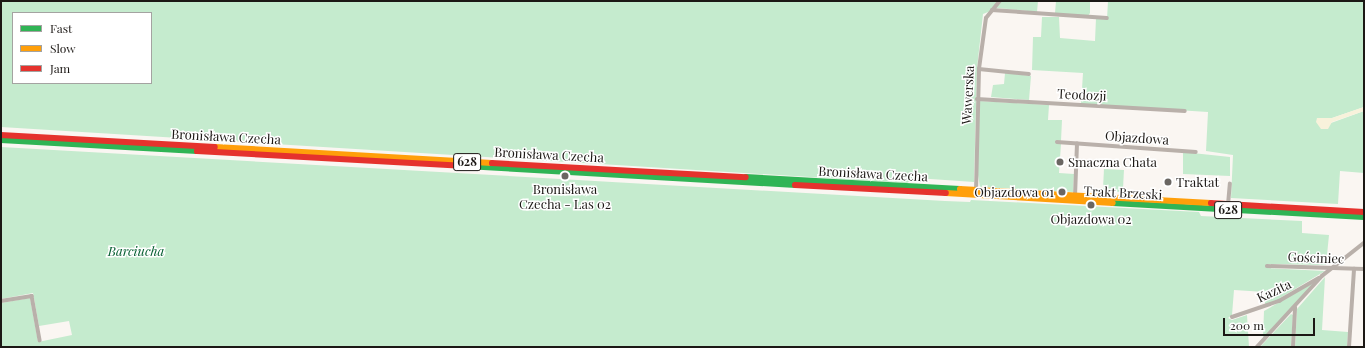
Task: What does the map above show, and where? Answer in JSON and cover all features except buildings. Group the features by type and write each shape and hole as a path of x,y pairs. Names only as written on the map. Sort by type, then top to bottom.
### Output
{"main road":[{"name":"Bronisława Czecha","path":"1,135 976,193"},
{"name":"Bronisława Czecha","path":"1,140 976,193"},
{"name":"Trakt Brzeski","path":"976,193 1364,217"},
{"name":"Trakt Brzeski","path":"1075,199 1364,212"}],"street":[{"path":"990,10 1000,1"},
{"path":"990,10 1107,18"},
{"name":"Wawerska","path":"976,193 977,99 979,69 986,18 990,10"},
{"path":"979,69 1029,74"},
{"name":"Teodozji","path":"977,99 1185,111"},
{"name":"Objazdowa","path":"1057,142 1196,152"},
{"path":"1075,199 1077,144"},
{"path":"1228,205 1230,184"},
{"path":"1257,347 1295,308 1322,276 1364,244"},
{"name":"Gościniec","path":"1267,266 1364,269"},
{"path":"1349,347 1354,269"},
{"name":"Kazita","path":"1232,317 1280,301 1322,276"},
{"path":"1,301 32,296 40,340"},
{"path":"1293,347 1295,308"}],"green space":[{"path":"1,1 1038,1 1037,12 998,8 983,14 977,68 974,182 916,178 907,183 1,127"},
{"path":"1056,1 1090,1 1090,13 1088,16 1055,13"},
{"path":"1108,1 1364,1 1364,107 1332,118 1318,118 1331,123 1364,111 1364,173 1340,171 1338,204 1231,198 1233,155 1206,151 1208,112 1081,104 1083,73 1032,70 1033,37 1041,37 1042,17 1059,17 1060,38 1095,41 1096,18 1107,19"},
{"path":"1005,73 1031,76 1029,100 991,97 993,85 1004,84"},
{"path":"979,101 1049,105 1048,120 1062,120 1061,141 1056,140 1055,143 1061,144 1059,173 1074,174 1073,192 980,187 977,169"},
{"name":"Barciucha","path":"1,147 945,201 970,202 971,200 1199,212 1201,216 1302,221 1302,233 1329,235 1326,265 1267,264 1267,268 1325,271 1265,307 1265,292 1234,290 1232,315 1228,318 1232,320 1247,315 1249,347 1,347 1,303 30,298 38,342 72,335 69,321 39,326 33,293 1,299"},
{"path":"1183,152 1230,157 1230,176 1183,174"},
{"path":"1104,169 1124,170 1123,192 1103,191"},
{"path":"1325,277 1322,330 1348,332 1347,347 1295,347 1297,309"},
{"path":"1313,283 1314,284 1263,338 1264,311"},
{"path":"1291,314 1293,315 1291,347 1260,347"}],"sand":[{"path":"1364,107 1364,111 1332,122 1328,129 1321,129 1316,122 1317,118 1332,118"}],"traffic: fast":[{"path":"1,140 197,151"},
{"path":"466,166 795,185"},
{"path":"746,177 960,189"},
{"path":"1113,203 1364,217"}],"traffic: slow":[{"path":"215,147 492,163"},
{"path":"960,189 1211,203"},
{"path":"946,193 1113,203"}],"traffic: jam":[{"path":"1,135 215,147"},
{"path":"197,151 466,166"},
{"path":"492,163 746,177"},
{"path":"795,185 946,193"},
{"path":"1211,203 1364,212"}],"place":[{"name":"Smaczna Chata","path":"1060,162"},
{"name":"Bronisława Czecha - Las 02","path":"565,176"},
{"name":"Traktat","path":"1168,182"},
{"name":"Objazdowa 01","path":"1062,192"},
{"name":"Objazdowa 02","path":"1091,205"}]}
